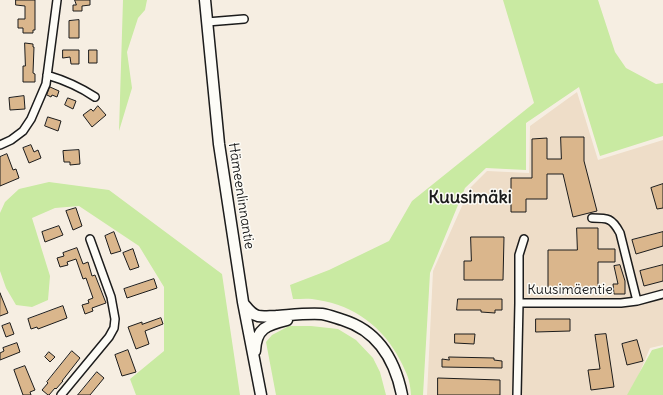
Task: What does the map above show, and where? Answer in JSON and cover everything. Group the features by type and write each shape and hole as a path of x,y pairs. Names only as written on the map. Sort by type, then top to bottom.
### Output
{"main road":[{"name":"Hämeenlinnantie","path":"205,0 218,144 243,302 261,395"},
{"path":"243,302 250,312 257,316 322,314 350,322 364,329 390,359 398,378 402,395"},
{"path":"254,363 255,344 257,337 263,328 272,323 309,314"}],"street":[{"path":"0,145 11,140 23,131 31,119 46,84 57,0"},
{"path":"207,22 244,19"},
{"path":"48,75 84,90 95,97"},
{"path":"592,218 606,218 617,226 637,301"},
{"path":"61,395 109,337 114,328 115,319 111,297 90,239"},
{"path":"519,303 519,255 524,240"},
{"name":"Kuusimäentie","path":"517,395 519,303 621,303 637,301 663,294"}],"shaded area":[{"path":"577,92 598,160 663,140 663,345 650,348 630,395 427,395 433,271 470,188 487,171 529,173 530,126"}],"green space":[{"path":"123,0 147,0 145,10 138,18 127,52 132,88 119,131"},
{"path":"503,0 598,0 615,52 626,68 656,84 663,83 663,136 600,156 579,87 526,123 526,170 486,168 465,188 430,273 423,395 411,395 408,377 400,360 386,338 377,328 356,313 344,307 315,299 293,299 290,285 329,270 389,241 412,201 534,103"},
{"path":"49,182 109,190 222,274 240,395 136,395 130,379 164,351 164,287 139,246 79,206 55,208 32,218 50,276 48,300 32,307 16,305 6,288 0,271 0,213 5,202 19,189"},
{"path":"289,326 311,326 338,329 356,340 373,358 380,372 386,395 276,395 266,342 272,335"},
{"path":"663,347 663,395 627,395 652,350"}],"building":[{"path":"16,0 35,0 35,30 33,30 33,33 23,33 23,28 18,28 18,19 25,19 25,6 16,5"},
{"path":"75,0 90,0 90,5 82,6 82,11 73,11 73,5 76,5"},
{"path":"79,20 79,38 69,38 69,21"},
{"path":"25,43 33,44 34,47 33,73 35,74 35,82 23,82"},
{"path":"63,50 79,50 79,64 71,64 70,57 63,58"},
{"path":"89,50 97,50 97,63 89,63"},
{"path":"50,87 59,91 57,97 47,95"},
{"path":"24,96 25,109 10,110 9,98"},
{"path":"68,98 76,101 73,109 65,105"},
{"path":"98,106 106,115 92,127 83,115 91,109 93,111"},
{"path":"48,117 61,121 58,131 45,126"},
{"path":"561,137 584,137 584,161 597,211 573,217 563,174 547,174 547,199 526,199 526,212 511,212 511,178 532,178 532,139 547,138 547,159 561,159"},
{"path":"31,145 34,152 38,150 41,158 29,163 23,148"},
{"path":"79,150 80,164 70,165 70,162 64,162 63,151"},
{"path":"7,154 13,170 16,169 19,178 0,186 0,157"},
{"path":"663,184 663,208 657,209 651,188"},
{"path":"76,208 82,226 73,230 66,211"},
{"path":"59,226 63,235 45,242 42,232"},
{"path":"577,228 598,228 598,249 615,249 615,262 598,262 598,288 548,287 548,250 577,250"},
{"path":"114,232 121,251 111,254 105,236"},
{"path":"663,232 663,246 636,254 632,240"},
{"path":"471,237 504,237 503,280 464,280 464,261 471,261"},
{"path":"77,248 83,264 88,262 92,276 95,275 106,303 92,308 93,311 85,314 82,305 89,303 88,300 93,298 86,278 83,279 76,259 67,262 68,265 60,267 57,258 64,256 63,253"},
{"path":"133,249 139,267 130,270 123,253"},
{"path":"620,265 625,281 625,294 614,294 613,284 618,284 614,266"},
{"path":"663,265 663,281 644,286 640,271"},
{"path":"154,279 157,288 127,298 124,289"},
{"path":"0,293 8,313 0,316"},
{"path":"458,299 502,299 502,310 495,310 495,313 481,312 481,310 457,310"},
{"path":"63,306 67,318 38,329 37,327 31,329 28,319"},
{"path":"161,318 163,324 145,331 149,344 136,349 128,327"},
{"path":"536,319 570,319 570,331 536,332"},
{"path":"10,323 14,334 6,337 2,326"},
{"path":"455,334 475,334 474,344 455,343"},
{"path":"606,334 614,387 591,390 588,370 600,369 595,335"},
{"path":"637,340 643,361 627,365 622,344"},
{"path":"17,343 20,352 0,360 0,353 4,351 3,348"},
{"path":"128,350 136,372 122,376 115,355"},
{"path":"72,351 80,358 63,381 48,395 42,390"},
{"path":"49,352 55,357 50,362 45,357"},
{"path":"449,357 494,358 494,360 502,361 502,368 442,367 442,359 449,360"},
{"path":"25,366 35,390 30,392 31,395 23,395 14,370"},
{"path":"97,372 104,378 90,395 78,395"},
{"path":"438,378 500,380 500,395 438,395"}],"district":[{"name":"Kuusimäki","path":"470,198"}]}
